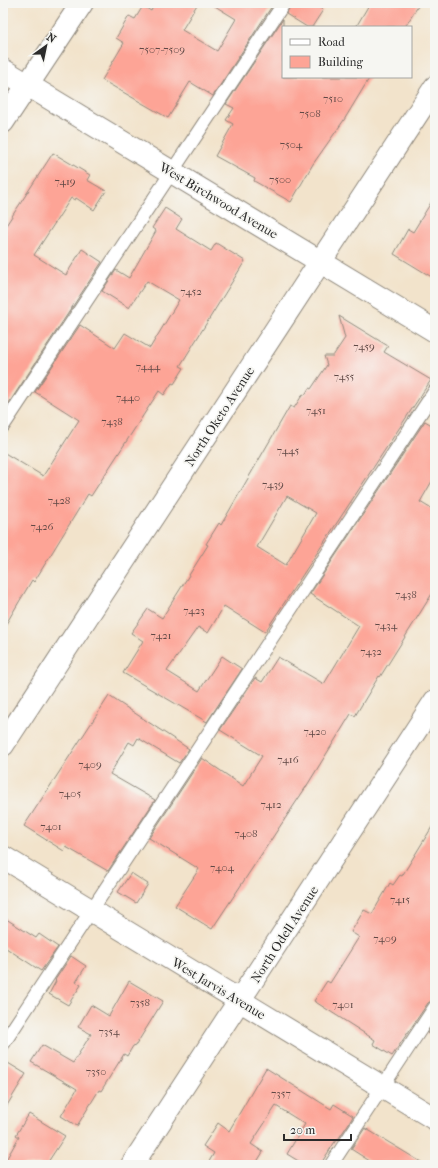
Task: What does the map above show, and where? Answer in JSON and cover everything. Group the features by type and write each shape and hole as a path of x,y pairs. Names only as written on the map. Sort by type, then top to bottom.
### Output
{"street":[{"path":"3,122 82,3"},
{"name":"West Birchwood Avenue","path":"3,70 435,331"},
{"name":"North Oketo Avenue","path":"3,745 435,87"},
{"name":"North Odell Avenue","path":"132,1165 435,701"},
{"name":"West Jarvis Avenue","path":"3,857 435,1119"}],"lane":[{"path":"3,426 284,3"},
{"path":"3,1044 435,391"},
{"path":"331,1165 435,1007"}],"building":[{"path":"155,3 198,3 182,30 217,51 236,19 210,3 274,3 213,96 190,82 168,118 102,80 124,43 116,38 129,16 135,19 143,6 151,11"},
{"path":"292,3 312,3 323,10 313,26 305,26 286,14"},
{"path":"370,3 420,3 406,26 357,26"},
{"path":"283,19 282,78 369,78 344,120 313,164 291,202 254,181 255,178 215,156 233,124 226,120 234,108 226,104"},
{"path":"53,153 90,175 87,180 106,191 94,210 76,198 75,200 71,198 34,255 66,275 82,249 102,262 3,412 3,230"},
{"path":"435,196 435,279 394,254 408,229 413,232"},
{"path":"165,208 182,219 176,229 211,251 216,243 245,261 180,366 184,368 174,384 172,383 164,395 159,391 91,496 88,494 34,582 32,580 3,629 3,452 43,476 79,420 35,392 80,325 115,348 125,333 150,348 179,300 147,281 129,308 102,291 116,270 129,278 156,231 152,228"},
{"path":"339,316 388,346 384,352 431,380 265,632 224,606 208,633 198,627 167,671 199,691 222,656 242,669 207,722 123,673 143,641 131,633 148,609 162,618 208,545 206,544 219,523 221,525 290,406 294,408 303,394 305,395 309,388 311,389 327,365 324,356 333,356 345,338","holes":["287,496 316,513 286,565 257,547"]},
{"path":"425,421 435,427 435,476 420,502 435,511 435,589 355,716 351,714 306,787 212,929 175,906 199,869 149,838 202,758 243,786 262,756 220,730 255,678 262,682 278,657 324,684 359,626 310,594"},
{"path":"109,696 189,749 179,763 138,738 134,745 129,742 110,774 155,800 108,871 66,847 64,851 24,826"},
{"path":"435,822 435,999 428,1003 392,1056 373,1044 375,1040 314,1001 327,981 330,983 359,937 351,932 364,910 372,914 390,883 393,885 400,875 402,876"},
{"path":"131,873 148,884 136,903 118,892"},
{"path":"3,917 36,938 39,934 58,947 41,971 3,946"},
{"path":"71,956 86,966 76,982 81,985 68,1005 49,994 56,981 55,980"},
{"path":"129,981 163,1001 136,1045 133,1046 127,1056 124,1054 101,1091 99,1090 77,1126 61,1116 77,1089 31,1062 42,1045 73,1063 91,1034 78,1027 91,1005 109,1016"},
{"path":"435,1022 435,1038 427,1033"},
{"path":"3,1060 26,1074 3,1112"},
{"path":"266,1068 331,1109 334,1104 353,1116 351,1120 320,1165 305,1165 287,1154 305,1124 276,1106 251,1144 263,1152 255,1165 207,1165 214,1153 203,1146 218,1123 229,1131"},
{"path":"29,1114 65,1136 46,1165 3,1165 19,1137 16,1135"},
{"path":"365,1128 426,1165 376,1165 351,1149"}]}
